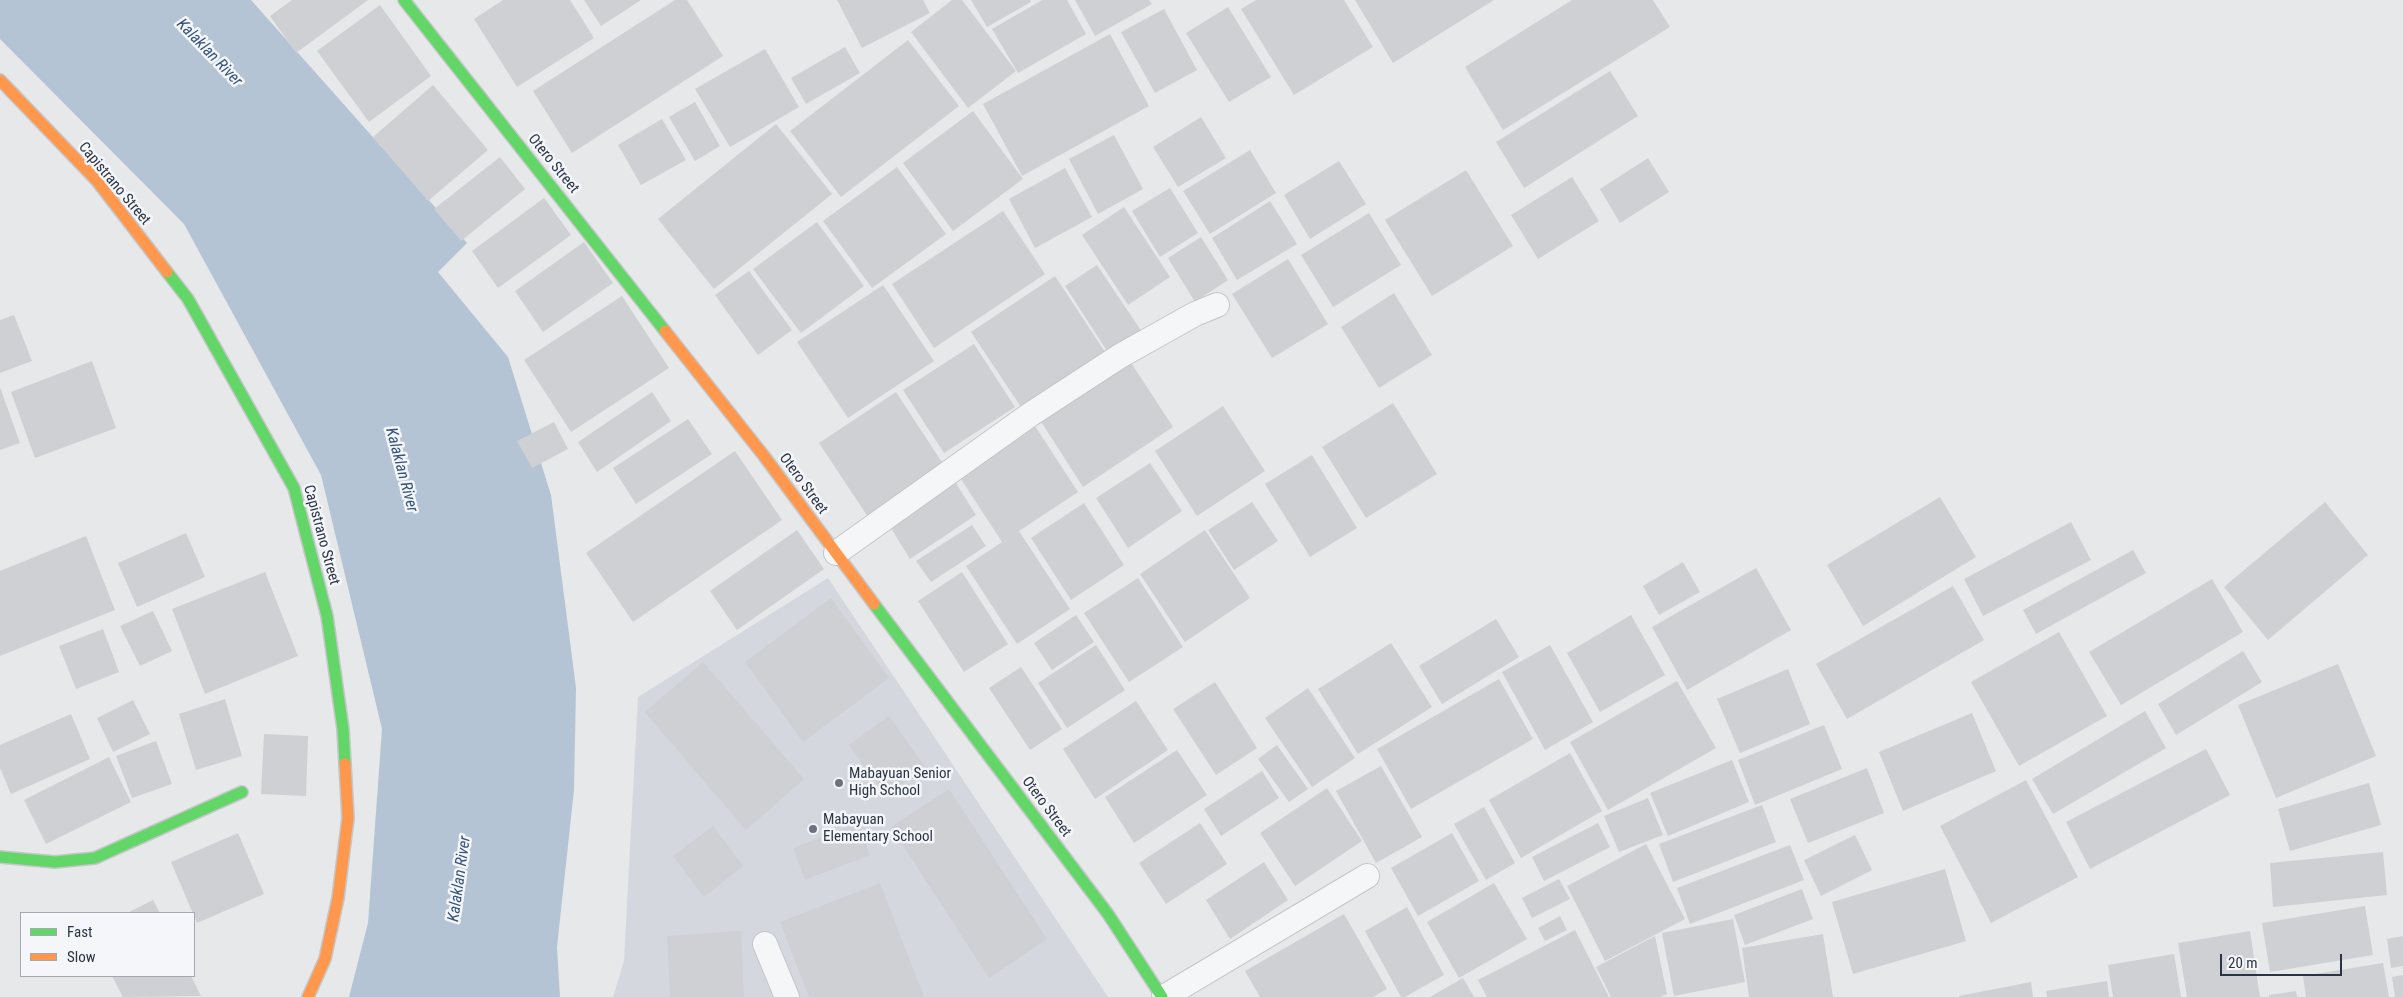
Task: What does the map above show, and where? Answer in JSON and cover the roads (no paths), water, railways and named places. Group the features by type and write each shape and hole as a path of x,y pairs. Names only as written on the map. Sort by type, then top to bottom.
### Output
{"street":[{"name":"Otero Street","path":"404,0 764,456 1108,914 1163,997"},
{"name":"Capistrano Street","path":"0,80 97,182 188,299 294,488 327,616 343,729 348,818 338,898 325,959 308,997"},
{"path":"0,858 55,862 96,858 242,792"}],"lane":[{"path":"836,553 986,445 1120,356 1195,314 1218,305"},
{"path":"1163,997 1367,876"},
{"path":"766,944 787,997"}],"water":[{"name":"Kalaklan River","path":"0,0 251,0 467,243 438,272 508,357 551,495 576,688 574,790 557,947 560,997 349,997 368,923 382,729 321,475 184,224 0,39"}],"place":[{"name":"Mabayuan Senior High School","path":"839,783"},
{"name":"Mabayuan Elementary School","path":"813,829"}]}
